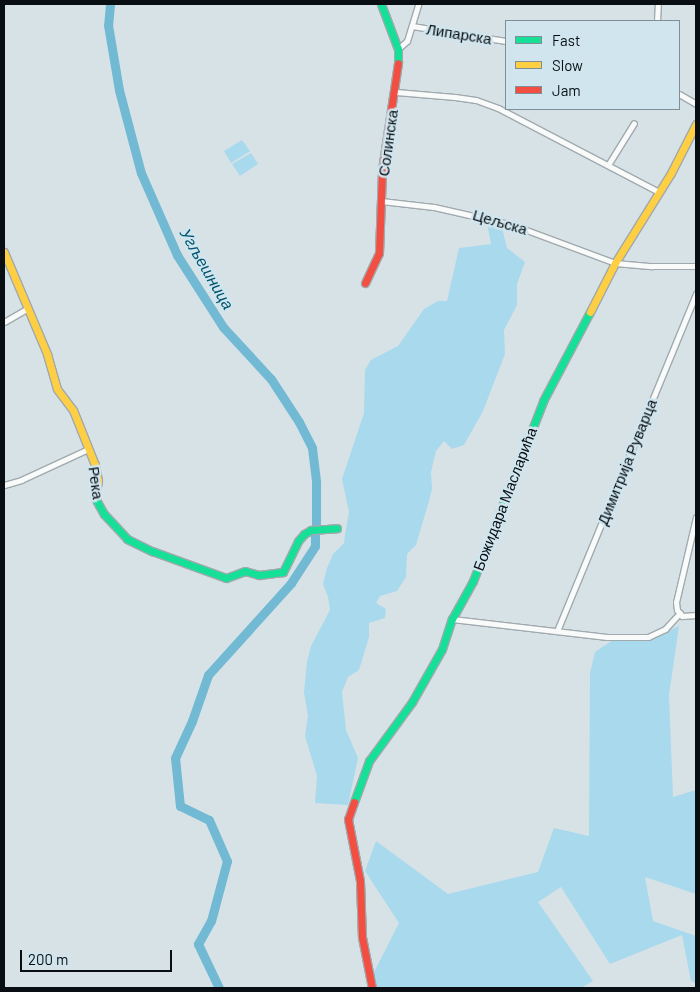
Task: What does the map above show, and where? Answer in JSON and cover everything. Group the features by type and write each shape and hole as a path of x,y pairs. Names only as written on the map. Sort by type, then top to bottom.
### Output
{"street":[{"name":"Солинска","path":"365,283 376,264 379,253 383,161 396,92 398,49 381,4"},
{"path":"398,49 405,44 418,4"},
{"path":"658,4 658,20"},
{"name":"Липарска","path":"412,26 505,41"},
{"path":"396,92 455,97 486,104 659,192"},
{"path":"680,95 696,104"},
{"path":"608,165 634,123"},
{"name":"Божидара Масларића","path":"372,988 362,937 360,881 348,819 369,761 412,702 442,649 452,619 473,581 543,401 614,263 659,192 696,124"},
{"name":"Цељска","path":"381,201 434,207 513,225 614,263 652,266 696,266"},
{"name":"Река","path":"4,252 47,354 57,389 73,410 98,474 95,498 116,529 137,546 186,562 226,578 245,571 259,575 283,572 298,541 304,534 311,530 337,528"},
{"name":"Димитрија Руварца","path":"557,631 696,294"},
{"path":"4,322 28,308"},
{"path":"4,485 21,480 88,449"},
{"path":"681,614 676,602 696,517"},
{"path":"452,619 607,637 648,637 665,629 681,614 696,615"}],"shaded area":[{"path":"242,140 250,151 231,163 224,151"},
{"path":"251,153 258,164 240,176 232,164"},
{"path":"487,223 502,228 507,248 525,262 517,284 517,305 504,330 505,354 483,411 464,445 452,449 444,441 436,451 431,472 432,489 416,545 407,554 406,577 397,591 380,596 376,603 386,609 385,618 369,623 369,637 359,670 348,677 342,692 346,730 358,758 348,805 315,803 317,776 305,736 308,716 304,692 307,662 311,646 330,610 323,584 327,568 333,554 344,543 349,512 342,479 364,413 365,370 371,360 398,346 424,309 438,301 447,301 459,248 491,244"},
{"path":"679,626 669,695 673,797 696,790 696,894 645,877 653,921 696,936 696,983 691,981 682,935 610,964 561,887 538,902 593,981 581,988 374,988 371,978 399,923 365,871 376,841 448,894 538,872 554,828 589,836 590,673 595,652 616,638 650,639"}],"waterway":[{"name":"Угљешница","path":"110,4 108,25 119,90 141,173 177,255 223,327 271,379 299,422 312,448 316,482 316,528"},
{"name":"Угљешница","path":"219,988 198,944 211,921 227,861 209,820 180,806 175,758 192,721 208,675 291,583 315,546 315,531"}],"traffic: fast":[{"path":"381,4 398,49 398,63"},
{"path":"354,802 369,761 412,702 442,649 452,619 473,581 543,401 590,312"},
{"path":"96,491 95,498 104,514 127,539 152,551 226,578 245,571 259,575 283,572 298,541 304,534 311,530 337,528"}],"traffic: slow":[{"path":"590,312 615,263 671,173 696,124"},
{"path":"4,252 47,354 57,389 73,410 95,465 98,481 96,491"}],"traffic: jam":[{"path":"365,283 379,253 382,170 398,63"},
{"path":"354,802 348,819 360,881 362,937 372,988"}]}
